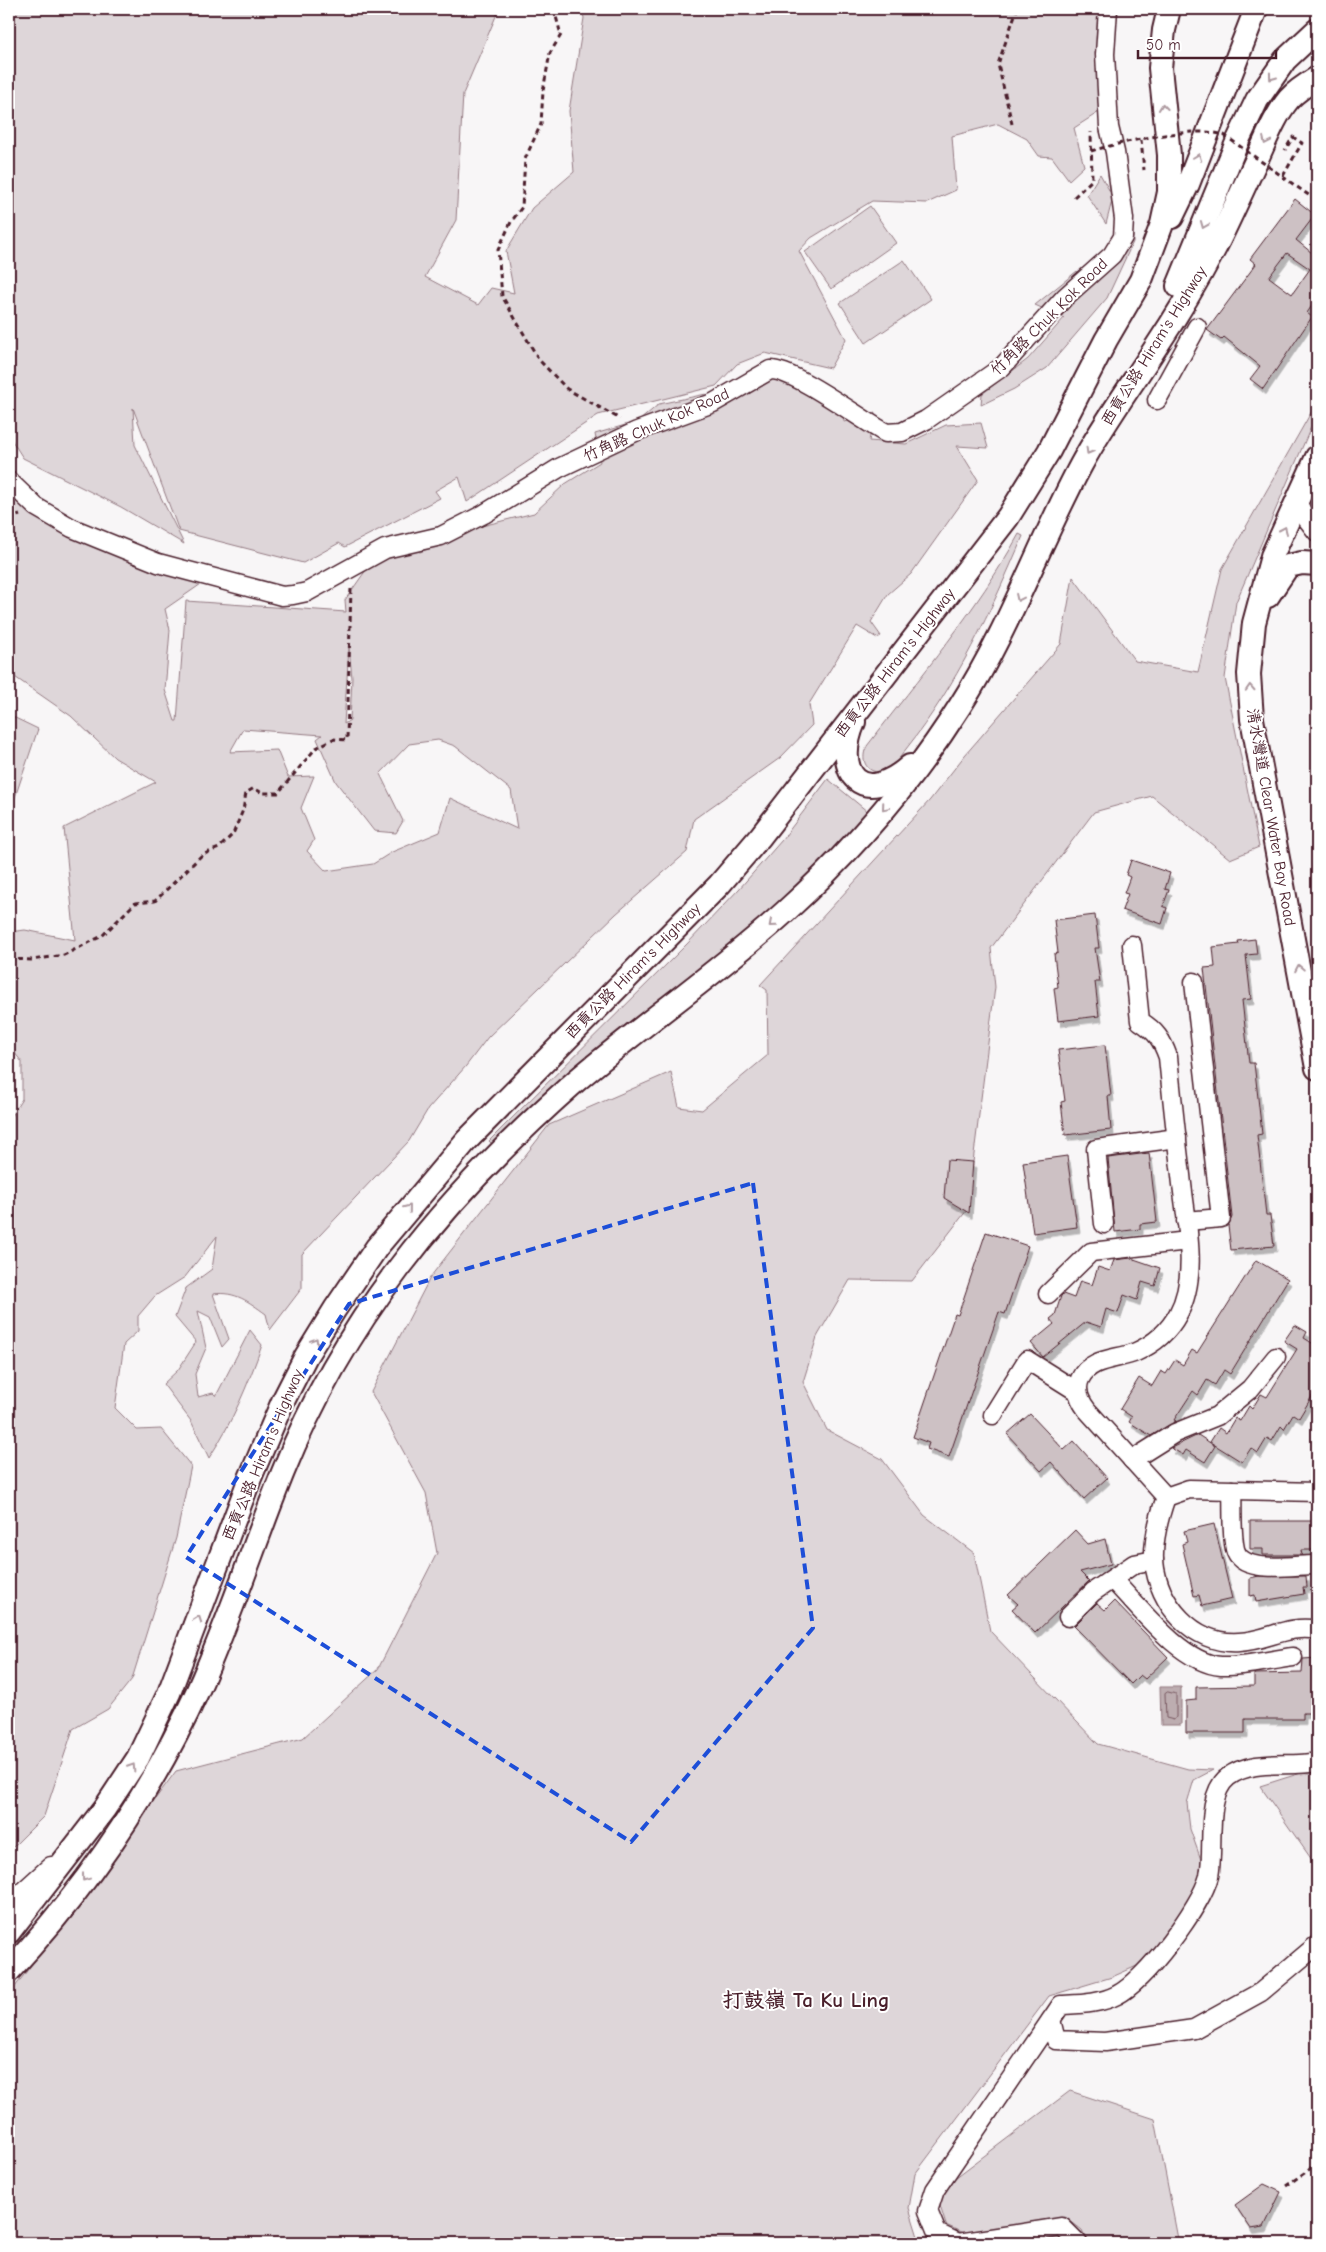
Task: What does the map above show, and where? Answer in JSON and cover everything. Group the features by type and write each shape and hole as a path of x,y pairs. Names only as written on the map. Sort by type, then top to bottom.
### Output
{"main road":[{"name":"西貢公路 Hiram's Highway","path":"106,1808 138,1758 169,1693 250,1478 283,1401 306,1356 377,1247 466,1141 719,885 760,837 1008,517 1049,451 1106,340 1141,280 1162,224 1169,192 1169,155 1160,68 1164,30 1169,9"},
{"path":"1141,280 1188,184 1256,9"},
{"path":"1123,394 1178,287 1238,140 1257,100 1285,60 1317,30"},
{"name":"西貢公路 Hiram's Highway","path":"9,1971 54,1920 114,1839 165,1758 198,1690 284,1468 309,1414 353,1336 396,1271 443,1214 520,1132 579,1079 756,938 816,882 908,780 980,675 1001,635 1071,485 1123,394 1176,315 1215,248 1279,115 1293,95 1317,78"},
{"name":"清水灣道 Clear Water Bay Road","path":"1317,457 1272,556 1254,623 1249,674 1252,719 1317,1068"},
{"path":"1254,623 1277,580 1288,566 1302,563 1317,564"},
{"path":"859,709 849,732 846,760 850,772 868,786 880,785 903,772 942,733"},
{"path":"9,1932 106,1808"}],"street":[{"name":"竹角路 Chuk Kok Road","path":"9,481 36,507 81,531 158,563 282,596 307,592 385,549 441,536 484,514 559,468 637,431 713,403 762,373 777,370 799,379 886,433 902,432 926,420 1002,367 1065,297 1112,255 1123,236 1124,219 1115,152 1109,128 1105,54 1108,9"},
{"path":"1157,400 1203,330 1176,315"},
{"path":"1297,501 1303,514 1317,532"},
{"path":"1132,945 1140,1021 1154,1029 1163,1042 1168,1057 1188,1241 1188,1288 1181,1309 1170,1327 1148,1346 1135,1353 1090,1366 1081,1378 1078,1392 1081,1402 1087,1410 1166,1497"},
{"path":"1186,1220 1221,1218 1194,982"},
{"path":"1104,1224 1096,1150 1177,1138"},
{"path":"1048,1294 1091,1252 1188,1241"},
{"path":"1132,1460 1175,1433 1217,1416 1250,1389 1276,1357"},
{"path":"993,1416 1027,1360 1078,1392"},
{"path":"1166,1497 1189,1490 1317,1492"},
{"path":"1232,1490 1235,1549 1242,1561 1255,1566 1317,1565"},
{"path":"1166,1497 1159,1516 1154,1560 1159,1584 1170,1607 1186,1625 1202,1635 1221,1641 1240,1642 1290,1628 1317,1630"},
{"path":"1068,1617 1093,1592 1134,1564 1154,1560"},
{"path":"1112,1579 1174,1642 1195,1659 1221,1666 1293,1657"},
{"path":"1078,2243 1062,2227 958,2243 937,2233 928,2210 935,2190 1061,2005 1095,2002 1124,1992 1143,1975 1173,1939 1206,1883 1210,1864 1216,1795 1228,1777 1250,1768 1317,1762"},
{"name":"西貢公路 Hiram's Highway","path":"9,1904 53,1864 106,1808"},
{"path":"1051,2020 1056,2040 1105,2042 1194,2029 1261,1992 1317,1945"}],"path":[{"path":"554,9 561,35 550,53 543,91 541,124 525,159 522,207 511,222 498,250 502,296 539,360 567,389 613,414 637,431"},
{"path":"1012,124 998,64 1017,9"},
{"path":"1091,150 1175,134 1214,132 1224,135 1317,201"},
{"path":"1281,156 1293,137 1302,143 1282,176"},
{"path":"1141,141 1144,170"},
{"path":"9,959 32,960 64,955 102,936 135,903 154,901 202,855 219,848 232,834 243,810 246,793 254,788 262,793 278,793 316,748 333,739 346,740 352,567"},
{"path":"1286,2186 1317,2164"}],"highlighted area":[{"path":"753,1183 813,1628 631,1842 186,1557 349,1304"}],"shaded area":[{"path":"9,9 499,9 463,94 456,220 425,277 478,305 491,288 514,293 506,251 532,208 574,172 569,111 584,18 582,9 1101,9 1098,21 1099,112 1074,128 1084,166 1069,180 1052,157 1039,156 1027,139 998,124 952,136 956,190 927,203 872,201 811,238 799,251 846,339 830,368 765,353 737,364 716,386 598,415 467,502 459,477 435,491 440,498 345,547 339,543 303,563 179,531 133,408 135,445 184,544 121,507 23,458 9,436"},
{"path":"1100,174 1113,197 1106,224 1087,195"},
{"path":"870,206 896,243 831,289 805,252"},
{"path":"1133,235 1133,242 1107,298 1047,368 1014,389 981,405 982,394 1028,359 1064,318 1035,305 1077,271 1086,286 1116,259"},
{"path":"904,260 931,299 866,343 840,303"},
{"path":"799,370 840,395 844,422 875,412 869,441 906,444 946,425 981,423 988,448 957,446 978,480 911,574 888,594 871,622 881,636 877,638 857,626 809,704 812,725 780,758 694,819 687,852 616,914 488,1037 466,1066 428,1109 409,1141 302,1254 302,1288 270,1330 266,1314 242,1298 229,1294 213,1294 229,1339 222,1347 210,1317 198,1311 206,1348 195,1374 198,1397 213,1393 216,1396 250,1330 262,1345 239,1403 209,1458 191,1421 163,1384 178,1370 196,1342 175,1317 186,1288 212,1269 217,1236 185,1277 155,1296 138,1316 138,1331 124,1344 115,1408 137,1430 161,1429 191,1466 176,1538 132,1679 108,1709 73,1729 44,1816 9,1851 9,1715 15,1701 9,1673 9,1119 22,1099 22,1062 9,1046 9,932 25,930 75,940 64,828 156,782 115,758 71,716 9,673 9,474 73,530 204,582 165,609 170,630 165,690 175,721 177,721 186,601 346,612 345,600 387,540 420,552 478,527 534,513 565,484 600,462 595,434 639,421 659,404 706,394 712,399","holes":["349,647 352,678 350,720 344,724","243,729 322,735 317,739 336,782 374,831 396,833 403,821 380,774 409,744 438,740 455,746 511,790 517,829 450,798 440,832 392,852 373,864 326,871 307,851 314,840 301,808 314,776 288,777 277,750 230,752"]},
{"path":"1317,402 1317,413 1236,602 1225,678 1259,847 1230,859 1152,796 1094,812 991,948 995,987 967,1210 912,1281 850,1280 817,1337 803,1382 827,1430 882,1459 924,1515 974,1553 990,1631 1098,1744 1188,1769 1213,1770 1194,1780 1187,1803 1190,1829 1205,1871 1197,1898 1139,1965 1112,1977 1049,1996 915,2174 909,2208 920,2243 9,2243 9,1995 176,1771 303,1738 378,1669 437,1553 426,1493 371,1392 431,1276 549,1125 671,1072 679,1107 702,1110 768,1055 767,990 760,985 930,800 965,755 1061,644 1073,577 1135,661 1198,672 1222,569"},
{"path":"1019,534 1023,536 972,647 941,699 898,760 885,771 876,772 871,770 864,760 867,746 966,616 1003,562"},
{"path":"9,715 38,729 9,815"},
{"path":"828,779 868,812 811,873 766,916 720,955 609,1040 492,1144 489,1141 687,944 739,889 782,840"},
{"path":"1301,1773 1317,1775 1317,1867 1260,1786"},
{"path":"1070,2091 1155,2119 1178,2239 1182,2243 1088,2243 1082,2230 1065,2217 963,2233 946,2225 940,2206 943,2187"}],"water":[{"path":"1160,1687 1181,1687 1181,1725 1161,1725"}],"building":[{"path":"1295,199 1315,215 1296,240 1317,257 1317,298 1307,313 1312,317 1263,389 1250,379 1260,366 1224,337 1221,340 1207,330 1256,264 1250,259","holes":["1287,253 1310,269 1292,294 1269,277"]},
{"path":"1131,860 1170,873 1165,889 1169,890 1163,906 1167,908 1162,924 1122,910 1128,894 1124,893 1130,877 1126,875"},
{"path":"1095,915 1099,948 1095,948 1100,982 1095,982 1099,1016 1058,1021 1054,988 1058,987 1054,954 1058,953 1054,920"},
{"path":"1255,939 1257,954 1246,955 1251,999 1242,1000 1249,1063 1254,1063 1257,1089 1262,1134 1257,1135 1266,1215 1270,1215 1274,1246 1231,1250 1228,1226 1232,1217 1204,968 1215,967 1213,947 1239,944 1238,941"},
{"path":"1105,1045 1111,1096 1108,1096 1111,1130 1065,1135 1061,1102 1065,1101 1058,1050"},
{"path":"1149,1153 1157,1222 1140,1224 1140,1229 1115,1232 1108,1158"},
{"path":"1067,1156 1077,1227 1033,1233 1023,1162"},
{"path":"947,1160 973,1162 969,1213 944,1198"},
{"path":"986,1232 1028,1246 1005,1314 999,1312 949,1457 927,1449 929,1443 913,1437 955,1314 958,1315"},
{"path":"1131,1258 1160,1268 1155,1286 1142,1282 1137,1300 1124,1295 1118,1313 1106,1309 1101,1327 1086,1322 1043,1357 1031,1343 1054,1324 1050,1319 1055,1315 1061,1296 1063,1294 1074,1298 1080,1281 1092,1285 1098,1267 1110,1271 1114,1260"},
{"path":"1256,1260 1288,1279 1230,1374 1224,1370 1215,1385 1207,1380 1198,1395 1193,1391 1174,1420 1176,1421 1151,1436 1129,1422 1132,1417 1120,1409 1139,1378 1152,1386 1161,1371 1166,1374 1175,1360 1183,1365 1192,1350 1197,1353"},
{"path":"1295,1325 1307,1332 1304,1338 1317,1346 1317,1388 1299,1418 1293,1414 1284,1429 1281,1426 1272,1441 1267,1438 1258,1453 1251,1448 1242,1462 1210,1442 1219,1428 1226,1433 1235,1418 1240,1421 1249,1406 1252,1409 1261,1394 1267,1397 1297,1349 1284,1341"},
{"path":"1030,1414 1064,1450 1074,1441 1107,1478 1084,1499 1051,1462 1041,1471 1007,1434"},
{"path":"1198,1435 1215,1446 1205,1462 1186,1450 1183,1455 1171,1448"},
{"path":"1250,1521 1317,1521 1317,1550 1301,1550 1302,1555 1263,1555 1263,1549 1250,1549"},
{"path":"1214,1524 1232,1599 1202,1606 1199,1595 1194,1596 1182,1544 1187,1542 1184,1531"},
{"path":"1075,1530 1088,1544 1105,1539 1111,1564 1080,1572 1089,1581 1035,1633 1012,1609 1018,1604 1008,1595"},
{"path":"1259,1576 1306,1576 1307,1587 1303,1587 1304,1594 1256,1602 1255,1595 1250,1596 1250,1578"},
{"path":"1114,1601 1168,1657 1145,1679 1140,1675 1131,1684 1074,1626 1097,1603 1105,1610"},
{"path":"1317,1658 1317,1713 1303,1713 1303,1719 1245,1719 1245,1733 1186,1733 1186,1701 1196,1700 1196,1687 1254,1686 1254,1674 1302,1673 1303,1659"},
{"path":"1264,2184 1281,2192 1264,2227 1251,2229 1235,2205"}],"district":[{"name":"打鼓嶺 Ta Ku Ling","path":"806,2000"}]}
